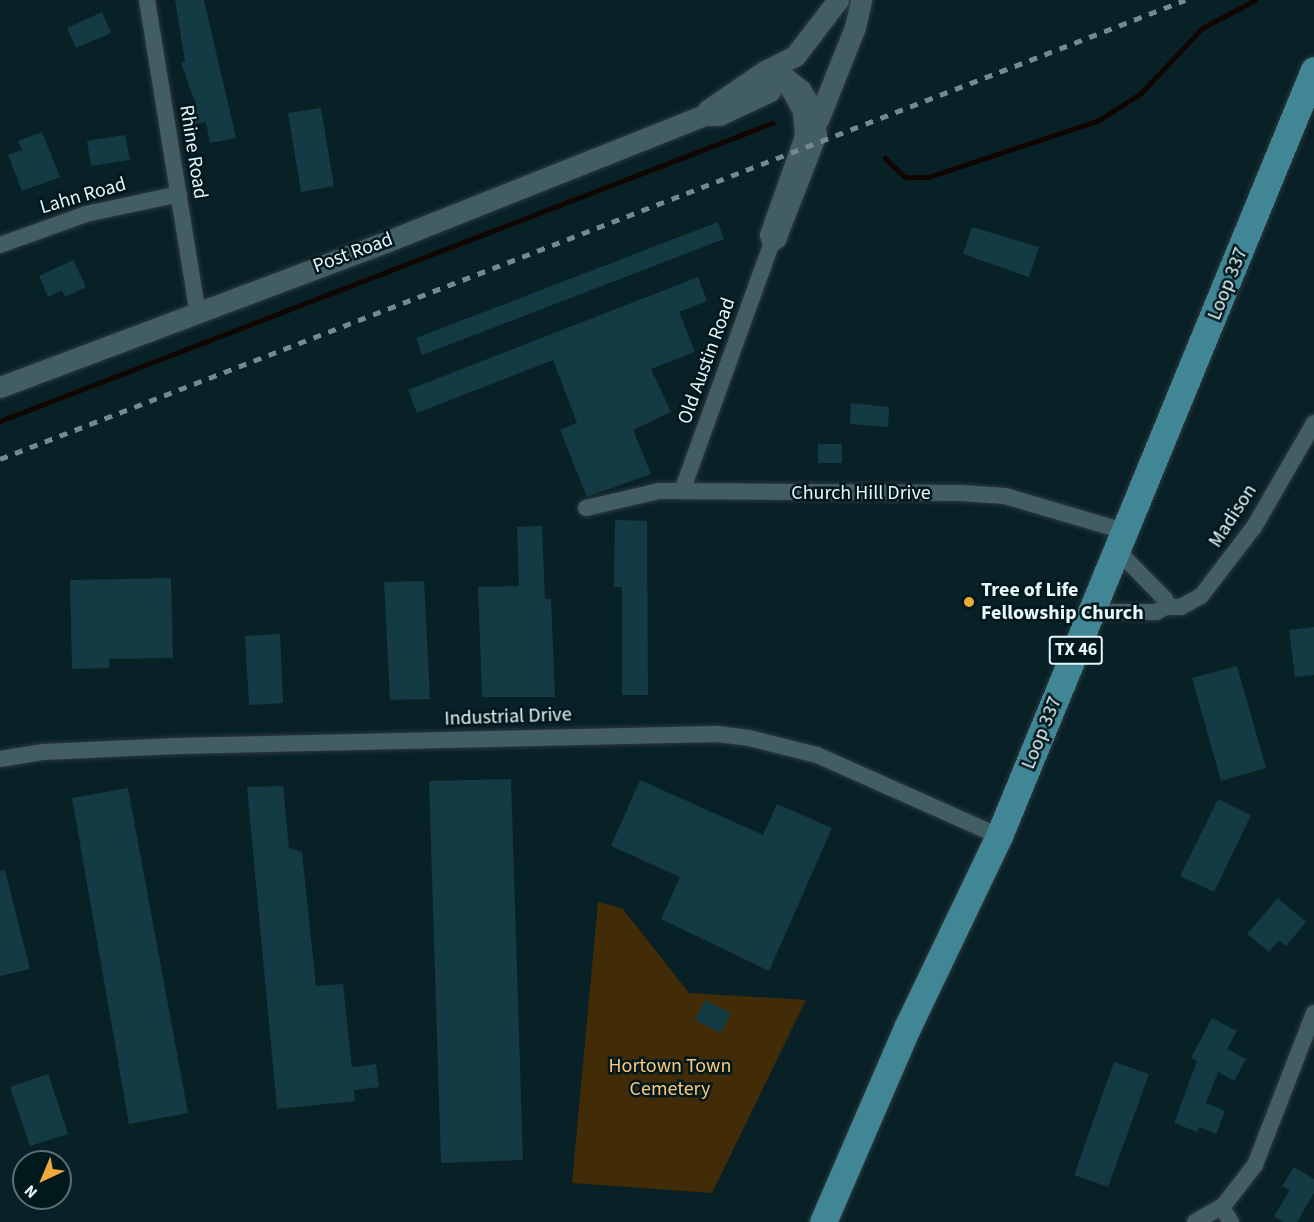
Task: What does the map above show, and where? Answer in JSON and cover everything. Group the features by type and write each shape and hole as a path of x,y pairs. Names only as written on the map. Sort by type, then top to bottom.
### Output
{"main road":[{"name":"Loop 337","path":"823,1222 907,1028 999,836 1314,70"}],"street":[{"name":"Rhine Road","path":"147,0 196,310"},
{"path":"818,120 803,89 777,68 808,42 838,0"},
{"path":"818,120 855,27 861,0"},
{"name":"Post Road","path":"0,387 196,310 388,241 704,115 714,104 765,71 777,68"},
{"name":"Old Austin Road","path":"771,245 768,235 803,136 801,112 777,68"},
{"name":"Old Austin Road","path":"682,491 771,245 778,240 819,135 818,120"},
{"name":"Lahn Road","path":"0,245 86,214 179,194"},
{"name":"Madison","path":"1091,612 1156,612 1166,607 1191,603 1211,585 1254,527 1314,423"},
{"name":"Church Hill Drive","path":"586,508 659,491 960,493 1005,496 1038,505 1121,541"},
{"path":"1121,541 1165,599 1166,607"},
{"name":"Industrial Drive","path":"0,759 43,752 177,746 717,734 749,738 817,755 999,836"},
{"path":"1195,1222 1221,1207 1255,1166 1314,1013"},
{"path":"1221,1207 1231,1222"}],"green space":[{"name":"Hortown Town Cemetery","path":"598,902 622,908 689,993 806,1000 712,1193 572,1183"}],"building":[{"path":"175,0 204,0 236,138 210,143 206,122 195,124 191,106 196,105 181,63 185,61"},
{"path":"102,12 111,33 76,48 67,28"},
{"path":"321,108 334,186 301,192 288,113"},
{"path":"42,132 60,177 22,191 8,155 22,150 18,141"},
{"path":"125,135 130,160 91,166 87,141"},
{"path":"718,222 724,239 422,355 416,338"},
{"path":"972,227 1039,247 1029,277 963,254"},
{"path":"73,260 86,287 65,297 62,290 48,297 39,276"},
{"path":"698,277 707,301 679,312 695,352 651,369 671,412 633,430 651,474 587,497 560,430 577,423 553,360 417,413 408,390"},
{"path":"851,403 889,407 888,427 850,424"},
{"path":"818,444 842,444 842,463 818,463"},
{"path":"615,520 647,521 648,695 622,695 622,587 614,587"},
{"path":"542,526 545,599 551,599 555,697 482,697 478,587 519,586 517,527"},
{"path":"171,578 173,658 109,659 109,668 72,669 70,580"},
{"path":"424,581 430,699 390,700 384,582"},
{"path":"1314,627 1314,675 1295,677 1289,630"},
{"path":"280,634 283,703 249,705 245,636"},
{"path":"1237,666 1266,768 1221,781 1192,678"},
{"path":"511,779 523,1160 441,1163 429,781"},
{"path":"640,780 763,835 777,804 832,828 769,971 661,919 680,877 611,846"},
{"path":"283,786 289,848 302,852 316,986 343,984 352,1067 376,1064 379,1087 354,1090 355,1101 277,1109 247,787"},
{"path":"128,788 188,1113 129,1124 72,798"},
{"path":"1218,799 1251,815 1214,892 1180,876"},
{"path":"5,870 30,969 0,976 0,871"},
{"path":"1278,898 1306,922 1286,946 1279,940 1269,952 1247,934"},
{"path":"705,1000 731,1013 721,1033 695,1020"},
{"path":"1212,1018 1237,1031 1227,1049 1246,1059 1234,1081 1218,1072 1206,1103 1225,1111 1216,1134 1199,1127 1197,1132 1174,1123 1197,1061 1191,1058"},
{"path":"1114,1062 1149,1074 1108,1187 1074,1175"},
{"path":"48,1074 68,1134 30,1146 10,1087"},
{"path":"1294,1167 1314,1179 1314,1193 1297,1222 1283,1222 1274,1216 1290,1190 1282,1186"}],"waterway":[{"path":"885,158 905,177 928,177 1099,120 1141,93 1202,28 1255,0"},
{"path":"0,421 772,123"}],"railway":[{"path":"0,459 1185,0"}],"place":[{"name":"Tree of Life Fellowship Church","path":"969,602"}]}
